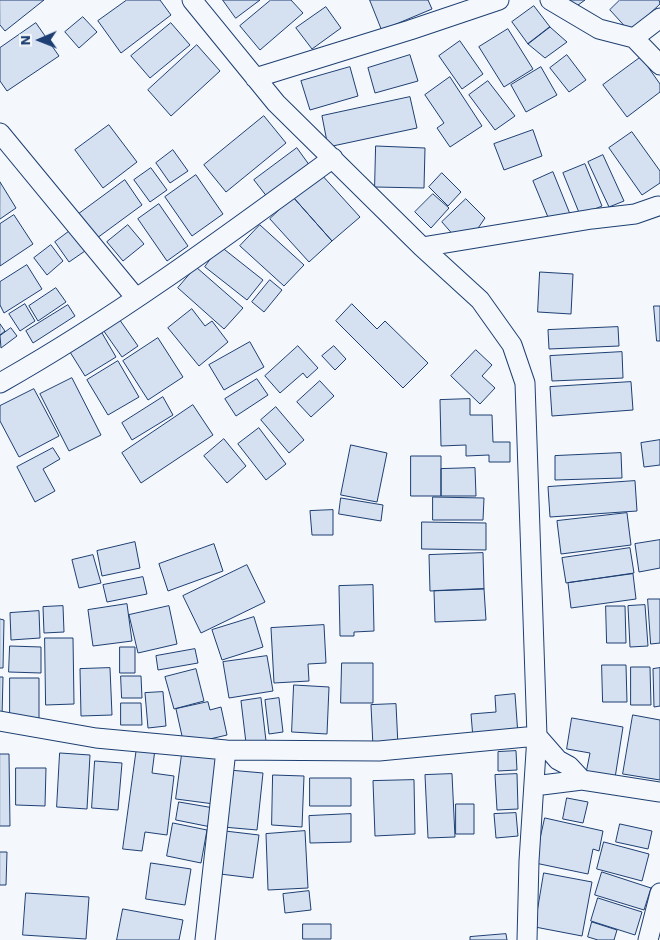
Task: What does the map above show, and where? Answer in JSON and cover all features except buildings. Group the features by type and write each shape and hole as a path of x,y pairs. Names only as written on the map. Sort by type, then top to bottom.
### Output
{"street":[{"path":"192,0 276,103 422,247 480,300 512,345 525,383 537,736 529,861 527,940"},
{"path":"255,78 499,0"},
{"path":"550,0 599,28 634,38 660,65"},
{"path":"634,38 660,18"},
{"path":"0,133 136,298"},
{"path":"0,383 42,359 193,261 333,158"},
{"path":"422,247 592,219 635,214 658,206"},
{"path":"0,721 96,738 226,750 379,750 537,736"},
{"path":"537,736 558,760 569,766 582,780"},
{"path":"205,940 226,750"},
{"path":"534,786 582,780 660,792"},
{"path":"648,940 660,893"}]}
